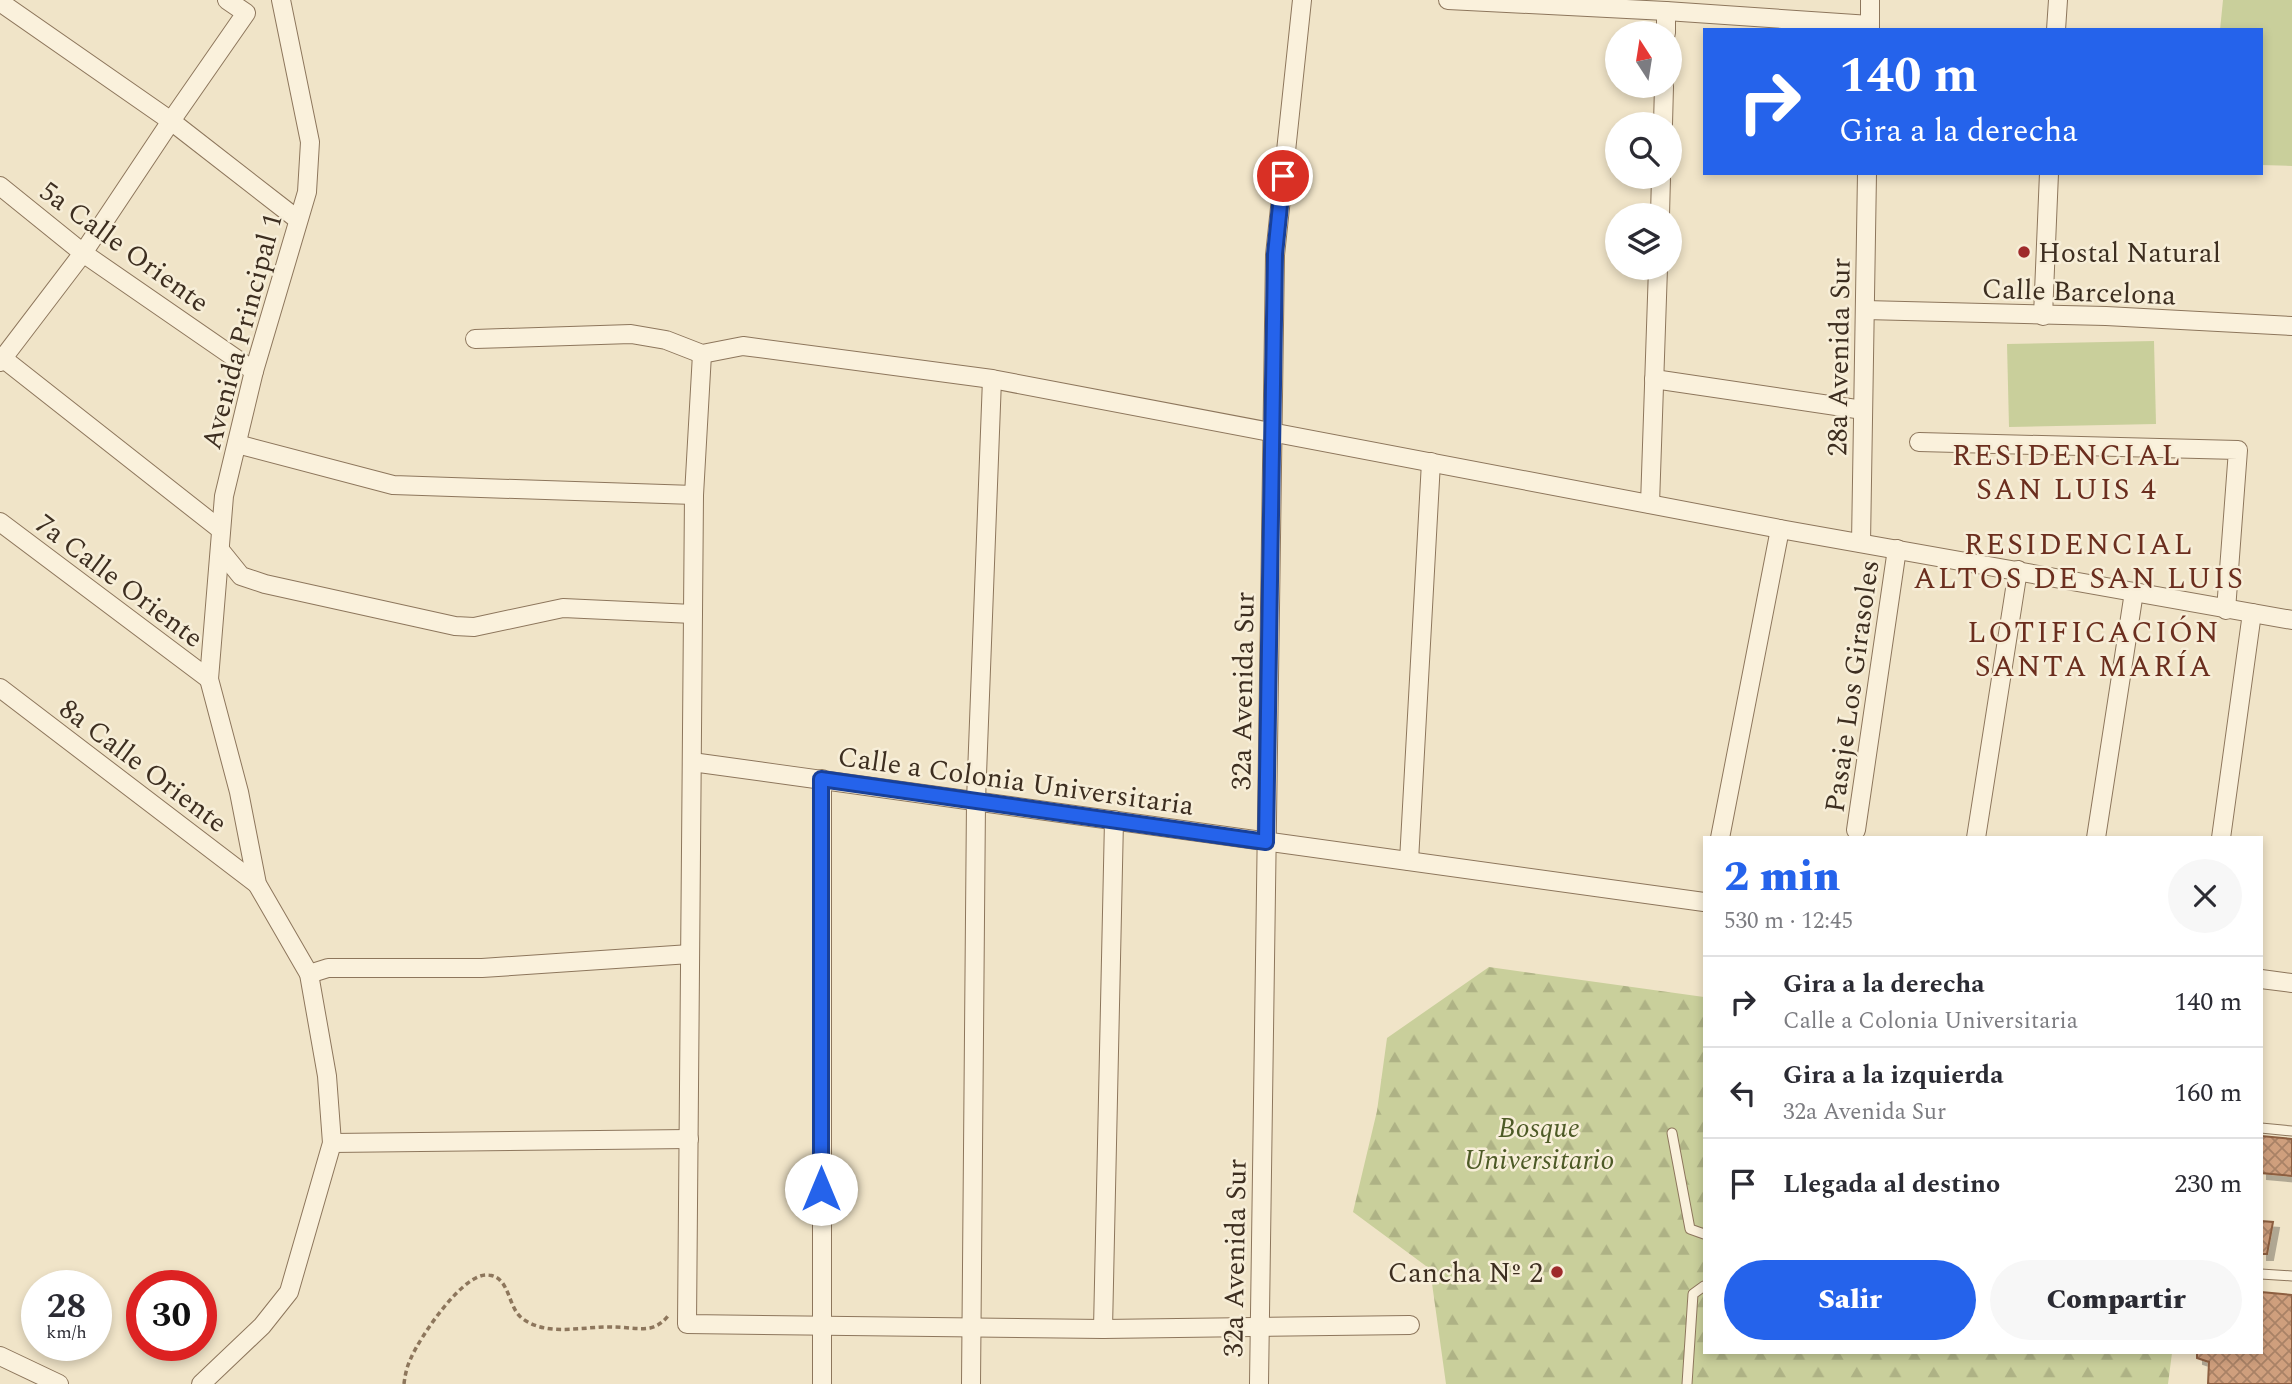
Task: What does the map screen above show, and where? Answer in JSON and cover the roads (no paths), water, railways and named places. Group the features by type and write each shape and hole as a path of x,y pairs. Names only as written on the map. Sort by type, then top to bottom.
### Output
{"street":[{"path":"221,530 1,359 83,253 246,13 227,0"},
{"name":"Avenida Principal 1","path":"257,884 239,792 209,679 225,496 254,371 307,192 310,142 281,0"},
{"name":"32a Avenida Sur","path":"1259,1384 1275,254 1302,0"},
{"path":"1448,0 1597,4 1870,27 1870,0"},
{"path":"2056,28 2057,0"},
{"path":"0,2 171,121 297,219"},
{"path":"1666,11 1666,21"},
{"name":"28a Avenida Sur","path":"1861,542 1867,175"},
{"path":"2042,316 2049,175"},
{"name":"5a Calle Oriente","path":"0,186 83,253 254,371"},
{"path":"1650,504 1658,280"},
{"name":"Calle Barcelona","path":"1865,310 2106,316 2292,327"},
{"path":"475,339 631,334 666,340 702,354 743,346 992,379 1780,529 2292,620"},
{"path":"702,354 694,495 687,1324 1103,1329 1410,1325"},
{"path":"971,1384 976,801 992,379"},
{"path":"1654,379 1863,410"},
{"path":"1919,442 2238,450 2227,610"},
{"path":"237,444 393,485 694,495"},
{"path":"1409,861 1431,462"},
{"name":"7a Calle Oriente","path":"0,523 209,679"},
{"path":"1720,836 1780,529"},
{"name":"Pasaje Los Girasoles","path":"1856,830 1897,549"},
{"path":"220,550 241,576 265,584 455,626 474,627 563,608 693,614"},
{"path":"1976,836 2018,570"},
{"path":"2096,836 2134,592"},
{"path":"2221,836 2252,613"},
{"name":"8a Calle Oriente","path":"0,688 257,884"},
{"name":"Calle a Colonia Universitaria","path":"692,762 1703,902"},
{"path":"821,779 822,1384"},
{"path":"1103,1329 1114,820"},
{"path":"201,1384 262,1326 289,1292 332,1143 327,1076 309,974 257,884"},
{"path":"309,974 328,968 482,968 690,954"},
{"path":"2263,979 2292,984"},
{"path":"332,1143 689,1139"},
{"path":"0,1356 59,1384"}],"lane":[{"path":"2263,1128 2292,1131"},
{"path":"1672,1133 1690,1229 1703,1234"},
{"path":"2263,1274 2292,1276"},
{"path":"1687,1384 1693,1294 1703,1287"}],"place":[{"name":"Hostal Natural","path":"2024,252"},
{"name":"Cancha Nº 2","path":"1557,1272"}],"district":[{"name":"RESIDENCIAL SAN LUIS 4","path":"2067,472"},
{"name":"RESIDENCIAL ALTOS DE SAN LUIS","path":"2079,561"},
{"name":"LOTIFICACIÓN SANTA MARÍA","path":"2094,649"}],"park label":[{"name":"Bosque Universitario","path":"1539,1143"}]}
